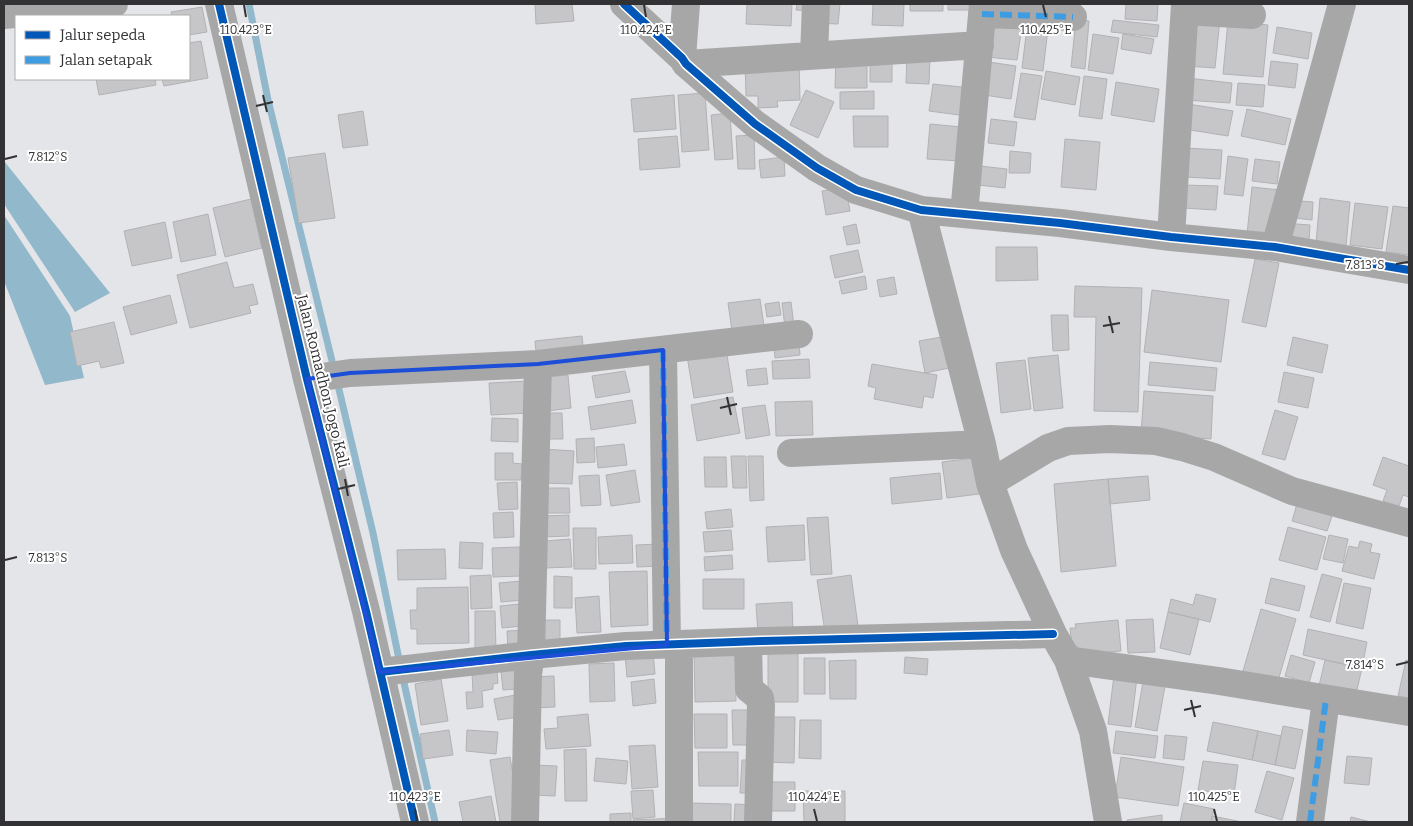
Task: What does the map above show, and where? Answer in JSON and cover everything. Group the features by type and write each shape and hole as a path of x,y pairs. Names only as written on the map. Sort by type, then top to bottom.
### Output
{"street":[{"path":"4,15 114,4"},
{"name":"Jalan Romadhon Jogo Kali","path":"219,4 314,378 393,671 415,822"},
{"path":"624,4 684,61 755,124 817,168 856,190 921,210 1060,223 1170,237 1275,247 1409,270"},
{"path":"684,61 686,4"},
{"path":"814,55 816,4"},
{"path":"1275,247 1342,4"},
{"path":"1170,237 1185,8 1252,16"},
{"path":"964,214 983,9 1073,18"},
{"path":"684,61 980,45"},
{"path":"921,210 982,444 990,483 1014,550 1053,634 1068,660 1093,731 1108,822"},
{"path":"314,378 350,373 538,364 799,334"},
{"path":"663,350 679,822"},
{"path":"525,822 538,364"},
{"path":"990,483 1048,448 1068,441 1156,442 1182,447 1214,457 1292,491 1409,523"},
{"path":"791,453 982,444"},
{"path":"393,671 626,646 1053,634"},
{"path":"748,642 749,689 760,698 761,706 758,822"},
{"path":"1068,660 1219,681 1409,712"},
{"path":"1310,822 1326,699"}],"highlighted area":[{"path":"663,350 667,645 380,672 307,379 350,373 538,364"}],"water":[{"path":"4,161 110,293 75,312 4,204"},
{"path":"4,215 70,316 84,378 45,385 4,281"}],"building":[{"path":"535,4 572,4 574,21 536,24"},
{"path":"747,4 792,4 791,26 746,24"},
{"path":"797,4 814,4 814,11 796,10"},
{"path":"818,4 840,4 838,24 816,23"},
{"path":"873,4 904,4 903,26 872,25"},
{"path":"910,4 943,4 943,11 910,11"},
{"path":"948,4 977,4 977,10 948,10"},
{"path":"1126,4 1158,4 1157,21 1125,19"},
{"path":"202,7 207,32 190,35 190,15 172,15 171,12"},
{"path":"1191,17 1220,19 1215,68 1186,66"},
{"path":"1076,20 1089,21 1085,69 1071,67"},
{"path":"1113,20 1159,25 1157,37 1111,32"},
{"path":"1228,21 1268,25 1263,77 1223,74"},
{"path":"991,22 1022,26 1017,60 986,57"},
{"path":"1027,27 1048,29 1043,71 1022,68"},
{"path":"1277,27 1312,33 1308,59 1273,53"},
{"path":"1093,34 1119,38 1113,74 1088,70"},
{"path":"1123,34 1154,39 1151,54 1121,49"},
{"path":"201,41 208,78 164,86 162,80 190,80 190,43"},
{"path":"907,54 930,55 929,84 906,83"},
{"path":"836,55 867,56 867,88 835,88"},
{"path":"799,59 800,100 777,101 778,107 758,108 758,96 746,96 745,61"},
{"path":"870,61 892,61 892,82 870,82"},
{"path":"1271,61 1298,64 1295,88 1268,85"},
{"path":"989,62 1016,66 1011,99 984,95"},
{"path":"1046,71 1080,77 1075,105 1041,99"},
{"path":"1021,73 1042,76 1035,120 1014,117"},
{"path":"1084,76 1107,79 1102,119 1079,116"},
{"path":"1187,78 1232,83 1230,103 1185,100"},
{"path":"96,80 155,80 156,85 99,95"},
{"path":"1116,82 1159,89 1154,122 1111,115"},
{"path":"1238,83 1265,85 1263,107 1236,105"},
{"path":"933,84 971,88 967,116 929,111"},
{"path":"806,90 834,102 818,138 790,125"},
{"path":"874,91 874,109 840,109 840,92"},
{"path":"705,93 709,150 682,152 678,95"},
{"path":"674,95 676,129 634,132 631,99"},
{"path":"1188,104 1233,111 1228,136 1184,129"},
{"path":"1247,109 1291,119 1285,145 1241,136"},
{"path":"363,111 368,145 343,148 338,115"},
{"path":"730,113 733,159 715,160 711,115"},
{"path":"853,116 888,116 888,147 854,147"},
{"path":"991,119 1017,122 1014,146 988,143"},
{"path":"930,124 962,127 960,161 927,159"},
{"path":"754,135 755,169 738,169 736,136"},
{"path":"677,136 680,167 640,170 638,139"},
{"path":"1065,139 1100,142 1096,190 1061,187"},
{"path":"1186,148 1222,150 1220,179 1185,177"},
{"path":"1010,151 1031,153 1030,173 1009,173"},
{"path":"325,153 335,218 299,223 288,158"},
{"path":"1228,156 1248,159 1243,196 1224,194"},
{"path":"784,157 785,176 761,178 759,160"},
{"path":"1255,159 1280,162 1277,184 1252,181"},
{"path":"980,166 1007,169 1005,188 978,185"},
{"path":"1184,185 1218,186 1216,210 1183,208"},
{"path":"1252,187 1280,190 1275,236 1247,234"},
{"path":"846,188 850,211 826,215 822,191"},
{"path":"1320,198 1350,202 1346,246 1316,243"},
{"path":"251,199 262,248 225,257 213,208"},
{"path":"1288,200 1313,202 1312,220 1286,217"},
{"path":"1355,203 1388,207 1382,249 1350,245"},
{"path":"1393,206 1409,208 1409,255 1386,252"},
{"path":"208,214 216,255 181,262 173,222"},
{"path":"165,222 172,258 132,266 124,231"},
{"path":"1283,223 1310,225 1309,241 1281,238"},
{"path":"856,224 860,243 847,245 843,227"},
{"path":"996,247 1037,247 1038,280 996,281"},
{"path":"858,250 863,272 835,278 830,256"},
{"path":"1255,259 1279,263 1266,327 1242,322"},
{"path":"227,262 234,288 253,284 258,304 249,306 251,313 190,328 177,275"},
{"path":"865,276 867,289 842,294 839,281"},
{"path":"894,277 897,294 880,297 877,280"},
{"path":"1075,286 1142,288 1138,412 1094,411 1096,317 1074,317"},
{"path":"1152,290 1229,300 1221,362 1144,352"},
{"path":"170,295 177,323 131,335 123,307"},
{"path":"760,299 764,326 732,331 728,303"},
{"path":"779,302 781,315 767,317 765,304"},
{"path":"791,302 794,326 785,327 782,303"},
{"path":"1051,315 1068,315 1069,350 1053,351"},
{"path":"114,322 124,363 101,368 99,361 77,366 70,332"},
{"path":"582,336 584,356 537,361 535,341"},
{"path":"947,336 954,367 925,373 919,341"},
{"path":"1293,337 1328,345 1322,373 1287,365"},
{"path":"799,342 800,355 775,358 774,344"},
{"path":"726,349 733,392 694,398 687,356"},
{"path":"1058,355 1063,408 1034,411 1028,358"},
{"path":"809,359 810,378 773,379 772,361"},
{"path":"1025,360 1031,409 1001,413 996,363"},
{"path":"1150,362 1217,368 1215,391 1148,385"},
{"path":"872,364 937,375 933,398 924,396 922,408 874,399 876,388 868,386"},
{"path":"766,368 768,384 748,386 746,370"},
{"path":"625,371 630,392 596,398 592,376"},
{"path":"1284,372 1314,378 1308,408 1278,402"},
{"path":"568,375 571,408 547,411 544,377"},
{"path":"528,381 530,413 491,415 489,383"},
{"path":"1144,391 1213,396 1211,439 1141,434"},
{"path":"733,397 740,433 697,441 691,405"},
{"path":"632,400 636,423 591,430 588,407"},
{"path":"812,401 813,435 776,436 775,402"},
{"path":"765,405 770,435 746,439 742,408"},
{"path":"1275,410 1298,417 1285,460 1262,454"},
{"path":"541,413 562,413 563,439 541,439"},
{"path":"492,418 518,419 518,442 491,441"},
{"path":"594,438 595,462 577,463 576,439"},
{"path":"624,444 627,465 598,468 596,447"},
{"path":"543,449 574,451 572,484 542,483"},
{"path":"495,453 513,453 513,463 522,464 521,480 495,480"},
{"path":"731,456 746,456 747,488 733,488"},
{"path":"748,456 763,456 764,500 750,501"},
{"path":"704,457 726,457 727,487 705,487"},
{"path":"1383,457 1409,466 1409,497 1403,495 1399,506 1383,501 1387,490 1373,485"},
{"path":"974,458 979,494 947,498 942,462"},
{"path":"635,470 640,502 611,506 606,475"},
{"path":"940,473 942,499 892,504 890,478"},
{"path":"599,475 601,505 581,506 579,476"},
{"path":"1148,476 1150,500 1110,504 1108,479"},
{"path":"1108,479 1116,566 1061,572 1054,484"},
{"path":"517,482 518,509 499,510 497,483"},
{"path":"544,488 569,488 570,513 544,513"},
{"path":"1299,497 1335,507 1327,531 1292,521"},
{"path":"731,509 733,527 707,529 705,512"},
{"path":"513,512 514,537 494,538 493,513"},
{"path":"569,515 569,536 543,537 543,516"},
{"path":"828,517 832,574 811,575 807,518"},
{"path":"804,525 805,560 768,562 766,527"},
{"path":"1288,527 1326,537 1317,570 1279,560"},
{"path":"573,528 596,528 596,569 574,569"},
{"path":"731,530 733,550 705,552 703,532"},
{"path":"632,535 633,563 599,564 598,537"},
{"path":"1329,535 1348,539 1343,563 1323,559"},
{"path":"570,539 572,567 545,568 544,541"},
{"path":"1360,541 1372,544 1370,552 1380,554 1374,579 1342,571 1349,546 1358,548"},
{"path":"460,542 483,543 482,569 459,568"},
{"path":"659,544 660,566 637,567 636,545"},
{"path":"520,547 521,576 493,577 492,548"},
{"path":"445,549 446,579 398,580 397,550"},
{"path":"732,555 733,569 705,571 704,557"},
{"path":"647,571 648,625 611,627 609,572"},
{"path":"1322,574 1342,579 1330,622 1310,617"},
{"path":"491,575 492,608 471,609 470,576"},
{"path":"851,575 858,626 825,632 817,580"},
{"path":"554,576 572,577 572,608 554,608"},
{"path":"1271,578 1305,586 1299,611 1265,603"},
{"path":"703,579 744,579 744,609 703,609"},
{"path":"522,581 524,600 501,602 499,583"},
{"path":"1344,583 1371,588 1363,629 1336,623"},
{"path":"468,587 469,643 417,644 417,629 411,629 410,610 417,610 417,588"},
{"path":"1196,594 1216,599 1210,622 1168,612 1171,599 1193,605"},
{"path":"599,596 601,632 577,633 575,598"},
{"path":"792,602 793,633 758,635 756,604"},
{"path":"520,604 522,626 502,628 500,606"},
{"path":"1261,609 1296,619 1278,681 1243,671"},
{"path":"475,611 495,611 496,651 475,652"},
{"path":"1168,612 1199,619 1190,655 1160,648"},
{"path":"1153,619 1155,652 1128,653 1126,620"},
{"path":"539,620 560,620 560,646 539,646"},
{"path":"1118,620 1121,651 1078,655 1077,646 1072,646 1070,628 1076,628 1075,624"},
{"path":"1308,629 1367,642 1362,668 1303,655"},
{"path":"527,630 528,653 508,654 507,631"},
{"path":"735,650 736,701 695,702 694,651"},
{"path":"768,651 798,651 798,702 768,702"},
{"path":"653,652 655,674 627,677 625,655"},
{"path":"1291,655 1315,662 1309,683 1285,676"},
{"path":"905,657 928,659 927,675 904,673"},
{"path":"804,658 825,658 825,694 804,694"},
{"path":"856,660 856,699 830,699 829,661"},
{"path":"1325,660 1362,668 1356,694 1319,686"},
{"path":"1406,660 1409,661 1409,698 1398,696"},
{"path":"516,661 519,689 503,690 500,663"},
{"path":"614,663 615,701 590,702 589,664"},
{"path":"497,671 498,683 493,684 493,689 482,691 483,707 467,709 466,692 473,692 472,673"},
{"path":"1145,671 1167,675 1157,731 1135,727"},
{"path":"1114,675 1137,677 1131,727 1108,724"},
{"path":"554,676 555,707 530,708 529,677"},
{"path":"441,679 448,721 421,725 415,684"},
{"path":"654,679 656,703 633,706 631,682"},
{"path":"515,695 519,717 498,720 494,699"},
{"path":"732,710 757,710 757,745 733,745"},
{"path":"588,714 591,746 546,749 544,729 558,728 557,717"},
{"path":"694,714 727,714 727,748 695,748"},
{"path":"764,717 795,717 794,763 763,762"},
{"path":"800,720 821,720 821,759 799,758"},
{"path":"1213,722 1258,731 1252,760 1207,751"},
{"path":"1283,726 1303,730 1295,769 1275,765"},
{"path":"449,730 453,755 423,759 420,734"},
{"path":"467,730 498,732 496,754 466,751"},
{"path":"1116,731 1158,736 1155,758 1113,753"},
{"path":"1258,731 1281,736 1275,765 1252,760"},
{"path":"1165,735 1187,737 1184,760 1163,758"},
{"path":"655,745 658,787 632,789 629,746"},
{"path":"586,749 587,801 565,801 564,750"},
{"path":"698,752 738,752 738,786 699,786"},
{"path":"1347,756 1372,758 1369,785 1344,783"},
{"path":"510,757 521,822 500,822 490,760"},
{"path":"1121,757 1184,767 1178,806 1115,797"},
{"path":"596,758 628,761 626,784 594,781"},
{"path":"742,760 755,760 754,793 740,793"},
{"path":"1203,761 1238,765 1234,795 1198,790"},
{"path":"534,765 557,766 555,796 532,795"},
{"path":"1267,771 1294,778 1282,820 1255,812"},
{"path":"762,782 795,782 795,811 762,811"},
{"path":"653,790 655,817 633,819 631,791"},
{"path":"803,791 845,791 845,822 804,822"},
{"path":"491,796 496,822 463,822 459,802"},
{"path":"691,803 731,804 731,822 691,822"},
{"path":"1184,803 1214,809 1211,822 1180,822"},
{"path":"735,804 755,805 754,822 734,822"},
{"path":"631,813 631,822 610,822 610,814"},
{"path":"1162,815 1162,822 1128,822 1127,820"},
{"path":"1212,816 1242,822 1211,822"},
{"path":"1351,817 1371,822 1350,822"},
{"path":"677,818 677,822 633,822 633,820"}],"waterway":[{"path":"249,4 268,100 334,369"},
{"path":"337,381 373,533 400,664"},
{"path":"402,674 435,822"}],"marked path":[{"path":"982,14 1073,17"},
{"path":"663,350 667,645"},
{"path":"1310,822 1326,699"}],"cycle path":[{"path":"219,4 307,379 366,611 415,822"},
{"path":"624,4 682,58 686,64 755,124 817,168 856,190 921,210 1060,223 1171,237 1275,247 1409,270"},
{"path":"380,672 626,646 1053,634"}]}
